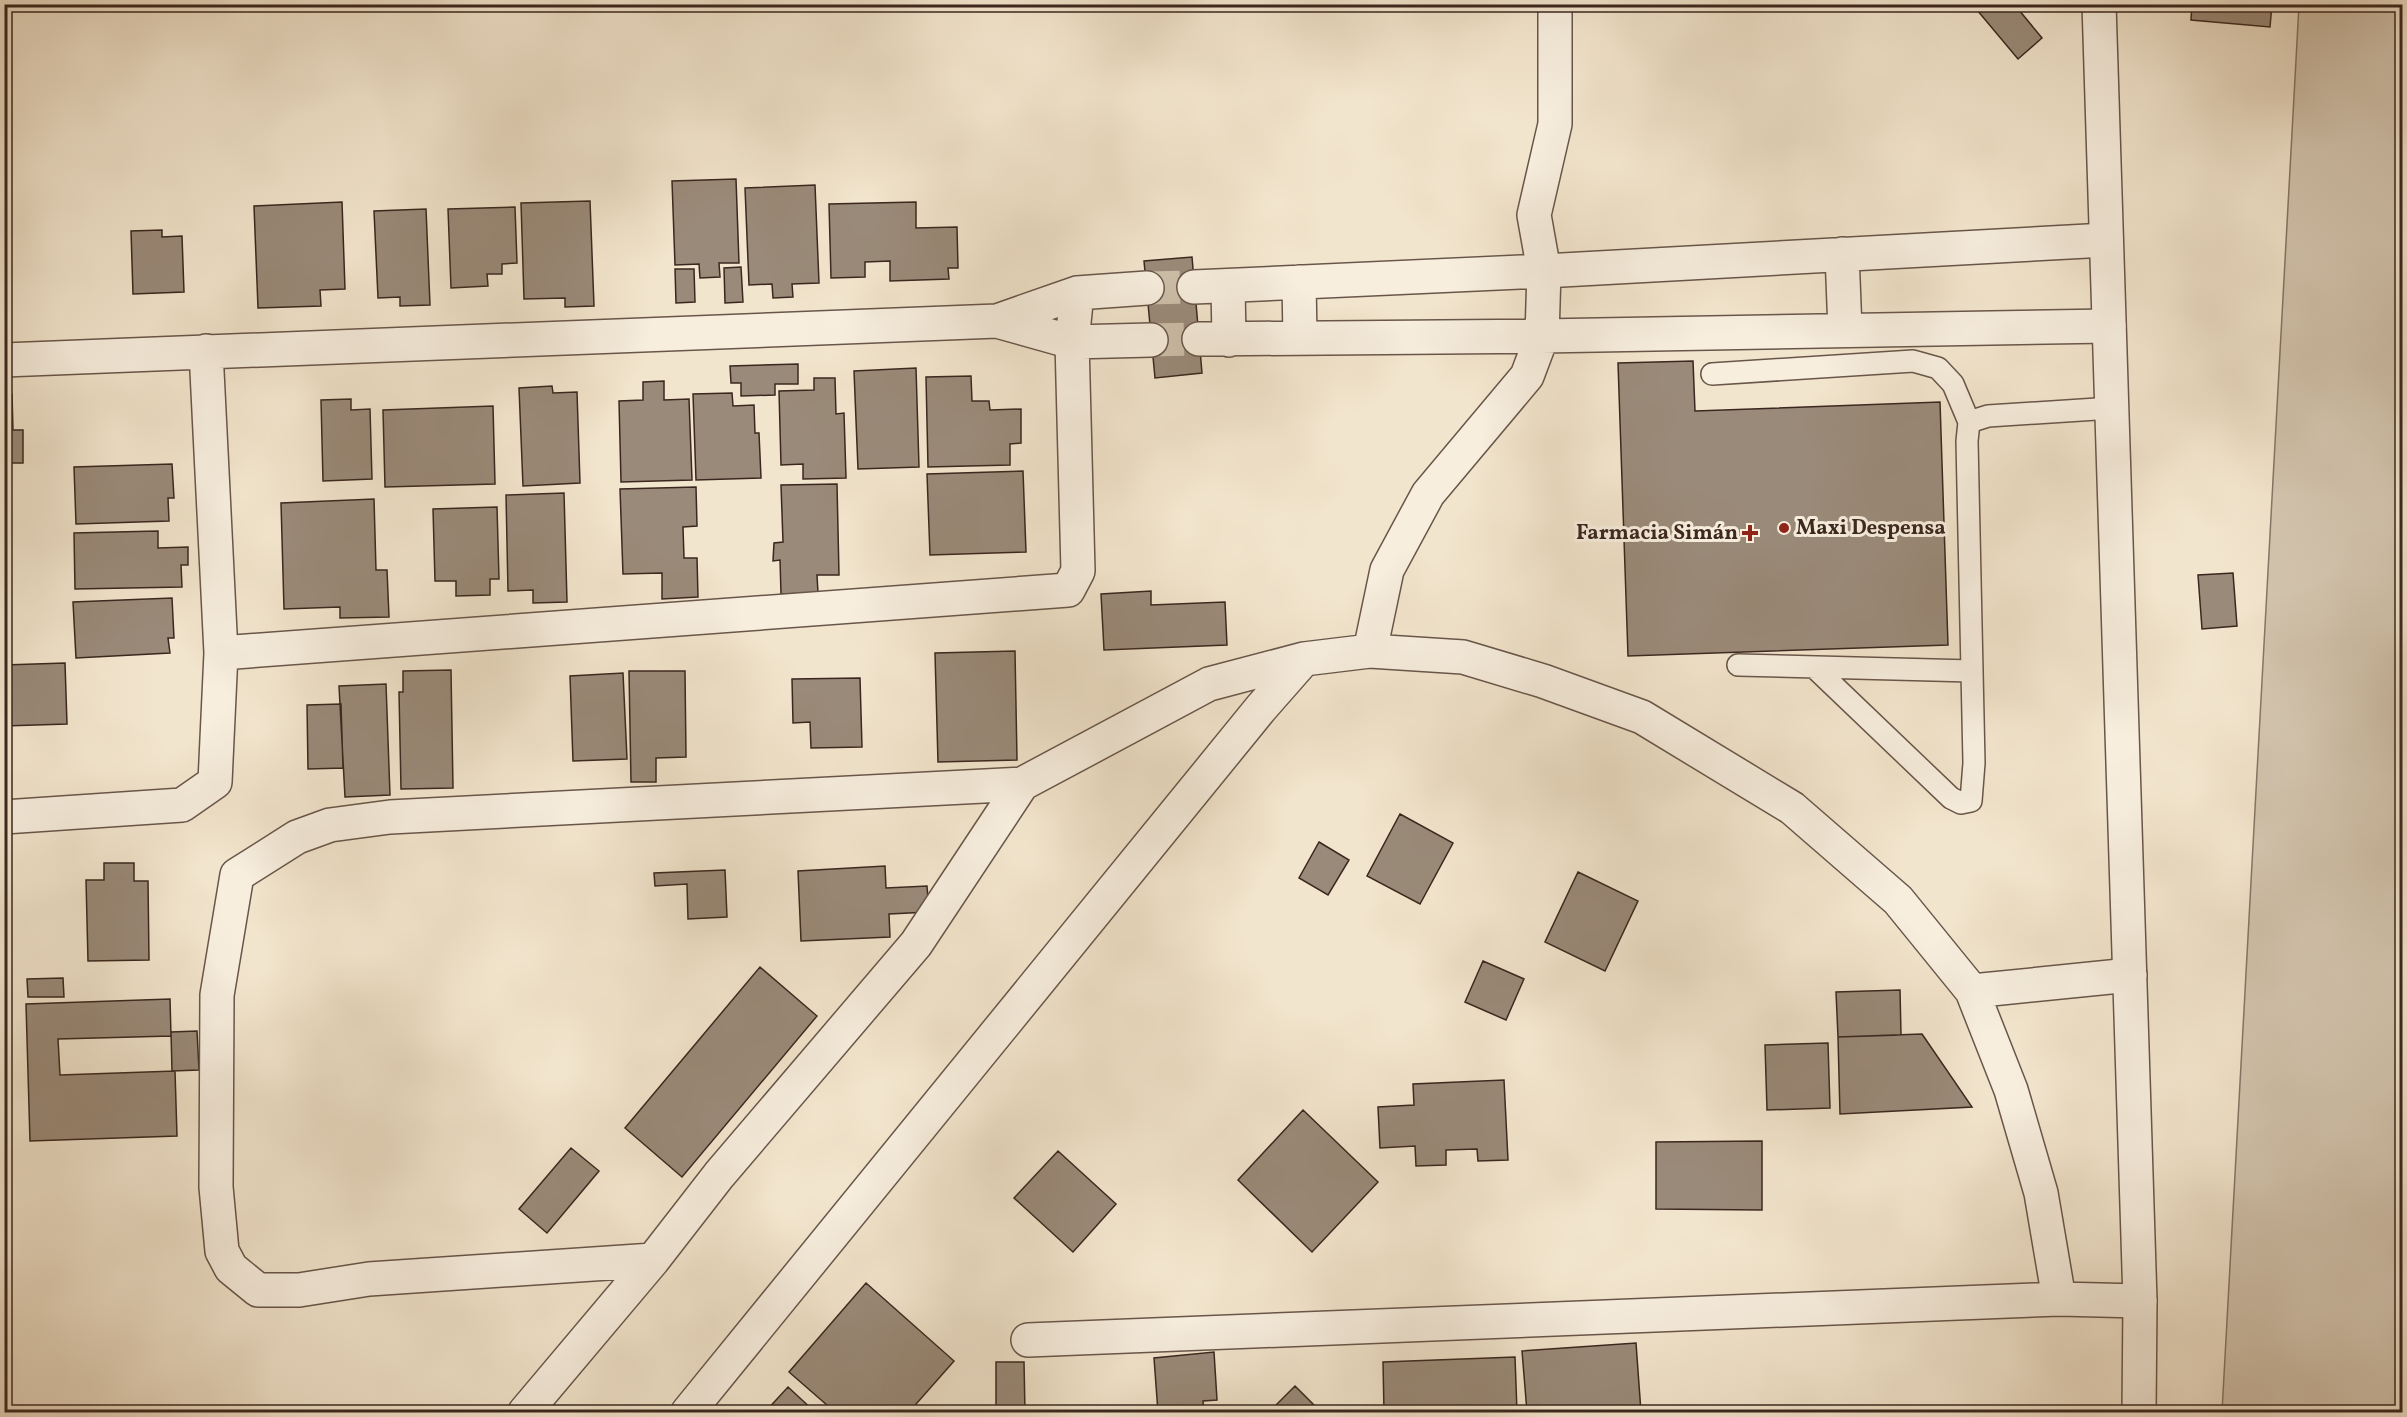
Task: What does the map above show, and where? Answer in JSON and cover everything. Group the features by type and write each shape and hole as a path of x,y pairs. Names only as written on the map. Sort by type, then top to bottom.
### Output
{"street":[{"path":"1370,651 1388,570 1428,494 1527,376 1542,336 1544,271 1534,215 1555,123 1555,4"},
{"path":"2099,4 2140,1301 2139,1413"},
{"path":"1194,287 1544,271 2106,240"},
{"path":"1842,254 1845,330"},
{"path":"1299,282 1300,338"},
{"path":"1228,286 1214,339 2109,326"},
{"path":"4,360 997,321 1077,293 1147,288"},
{"path":"221,653 1068,590 1078,571 1072,342 1077,293"},
{"path":"997,321 1072,342 1151,340"},
{"path":"4,817 182,805 215,782 221,653 206,351"},
{"path":"653,1260 369,1279 299,1290 258,1290 231,1268 222,1251 216,1187 217,994 237,875 297,837 330,825 390,817 1022,784 1209,684 1304,659 1370,651 1463,657 1543,681 1642,717 1792,808 1898,900 1972,991 2011,1090 2041,1193 2059,1299"},
{"path":"688,1413 1261,708 1304,659"},
{"path":"525,1413 653,1260 719,1175 916,944 1022,784"},
{"path":"1972,991 2130,975"},
{"path":"1028,1340 2059,1299 2140,1301"}],"lane":[{"path":"1712,374 1913,361 1938,368 1953,384 1969,422 1967,452 1974,763 1971,801 1962,803 1951,798 1814,667"},
{"path":"1969,422 1988,416 2112,408"},
{"path":"1738,665 1972,671"}],"shaded area":[{"path":"2299,5 2402,5 2402,1412 2222,1412"}],"building":[{"path":"1972,4 2014,4 2042,38 2018,59"},
{"path":"2192,4 2272,4 2270,27 2191,20"},
{"path":"736,179 739,263 719,263 720,277 700,278 699,264 675,265 672,181"},
{"path":"815,185 819,283 792,284 793,297 773,298 772,284 749,285 745,188"},
{"path":"590,201 594,306 565,307 565,298 524,299 521,203"},
{"path":"342,202 345,289 320,290 321,306 258,308 254,206"},
{"path":"916,202 916,228 957,227 958,268 948,268 949,279 890,281 890,261 865,262 865,277 831,278 829,204"},
{"path":"515,207 517,263 502,264 502,274 487,274 488,286 451,288 448,209"},
{"path":"426,209 430,305 400,306 400,297 378,298 374,211"},
{"path":"162,230 162,237 182,236 184,292 133,294 131,231"},
{"path":"1192,257 1202,373 1155,378 1144,261"},
{"path":"741,267 743,302 725,303 724,268"},
{"path":"675,269 694,269 695,302 676,303"},
{"name":"Maxi Despensa","path":"1693,361 1695,411 1940,402 1948,645 1628,656 1618,363"},
{"path":"798,364 798,384 775,384 775,395 741,396 741,383 731,383 730,366"},
{"path":"916,368 919,467 858,469 854,371"},
{"path":"971,376 972,401 989,401 990,410 1021,409 1021,443 1010,444 1010,465 928,467 926,377"},
{"path":"814,378 835,378 836,414 844,413 846,478 803,479 803,464 781,465 779,391 814,390"},
{"path":"664,381 664,400 689,399 692,480 621,482 619,401 643,400 643,382"},
{"path":"552,386 553,393 577,392 580,483 523,486 519,388"},
{"path":"732,393 733,406 754,405 755,433 759,433 761,478 696,480 693,394"},
{"path":"4,394 12,394 13,430 23,430 23,463 4,463"},
{"path":"351,399 351,410 370,409 372,479 323,481 321,400"},
{"path":"493,406 495,484 385,487 383,410"},
{"path":"172,464 174,498 168,498 169,521 76,524 74,467"},
{"path":"1023,471 1026,552 930,555 927,474"},
{"path":"837,484 839,575 817,575 818,593 781,594 780,560 773,561 774,543 783,542 781,485"},
{"path":"696,487 697,526 683,527 684,558 697,558 698,597 662,599 662,573 623,574 620,489"},
{"path":"564,493 567,602 533,603 533,590 508,591 506,495"},
{"path":"374,499 376,570 387,570 389,617 340,618 340,607 284,609 281,503"},
{"path":"497,507 499,579 490,579 490,595 456,596 456,581 435,581 433,509"},
{"path":"158,531 158,548 188,547 188,565 181,565 182,587 75,589 74,533"},
{"path":"2233,573 2237,626 2202,629 2198,575"},
{"path":"1151,591 1151,605 1225,602 1227,645 1104,650 1101,594"},
{"path":"172,598 174,638 168,638 170,653 76,658 73,602"},
{"path":"1015,651 1017,760 938,762 935,653"},
{"path":"65,663 67,724 4,726 4,665"},
{"path":"451,670 453,788 401,789 399,692 403,692 403,671"},
{"path":"629,671 685,671 686,757 656,758 656,782 631,782"},
{"path":"623,673 627,759 573,761 570,676"},
{"path":"860,678 862,747 811,748 810,722 793,723 792,679"},
{"path":"386,684 390,795 345,797 339,686"},
{"path":"341,704 343,768 308,769 307,705"},
{"path":"1400,814 1453,843 1420,904 1367,876"},
{"path":"1319,842 1349,860 1328,895 1299,878"},
{"path":"104,863 134,863 134,881 148,881 149,960 88,961 86,880 104,880"},
{"path":"885,866 886,888 927,886 929,912 889,914 890,937 801,941 798,871"},
{"path":"725,870 727,917 688,919 687,884 655,886 654,873"},
{"path":"1578,872 1638,901 1605,971 1545,942"},
{"path":"1483,961 1524,979 1506,1020 1465,1002"},
{"path":"760,967 817,1016 682,1177 625,1128"},
{"path":"63,978 64,997 28,997 27,979"},
{"path":"1900,990 1901,1035 1838,1037 1836,992"},
{"path":"170,999 171,1036 58,1039 60,1075 175,1071 177,1136 30,1141 26,1004"},
{"path":"197,1031 199,1070 172,1071 171,1032"},
{"path":"1922,1034 1972,1107 1840,1114 1838,1037"},
{"path":"1828,1043 1830,1108 1767,1110 1765,1045"},
{"path":"1504,1080 1508,1160 1478,1161 1477,1149 1446,1150 1446,1165 1416,1166 1415,1146 1380,1148 1378,1107 1414,1105 1413,1084"},
{"path":"1303,1110 1378,1182 1312,1252 1238,1180"},
{"path":"1762,1141 1762,1210 1656,1209 1656,1142"},
{"path":"571,1148 599,1171 547,1233 519,1209"},
{"path":"1058,1151 1116,1204 1073,1252 1014,1198"},
{"path":"866,1283 954,1361 909,1412 835,1412 789,1372"},
{"path":"1636,1343 1641,1412 1527,1412 1522,1351"},
{"path":"1214,1352 1217,1400 1203,1401 1204,1412 1158,1412 1154,1358"},
{"path":"1515,1357 1517,1412 1384,1412 1383,1362"},
{"path":"996,1362 1024,1362 1025,1412 996,1412"},
{"path":"1295,1386 1321,1412 1269,1412"},
{"path":"788,1387 815,1412 765,1412"},
{"path":"1775,1409 1775,1412 1705,1412"}],"tunnel":[{"path":"1147,288 1194,287"},
{"path":"1151,340 1199,339"}],"place":[{"name":"Maxi Despensa","path":"1784,528"},
{"name":"Farmacia Simán","path":"1750,533"}]}
